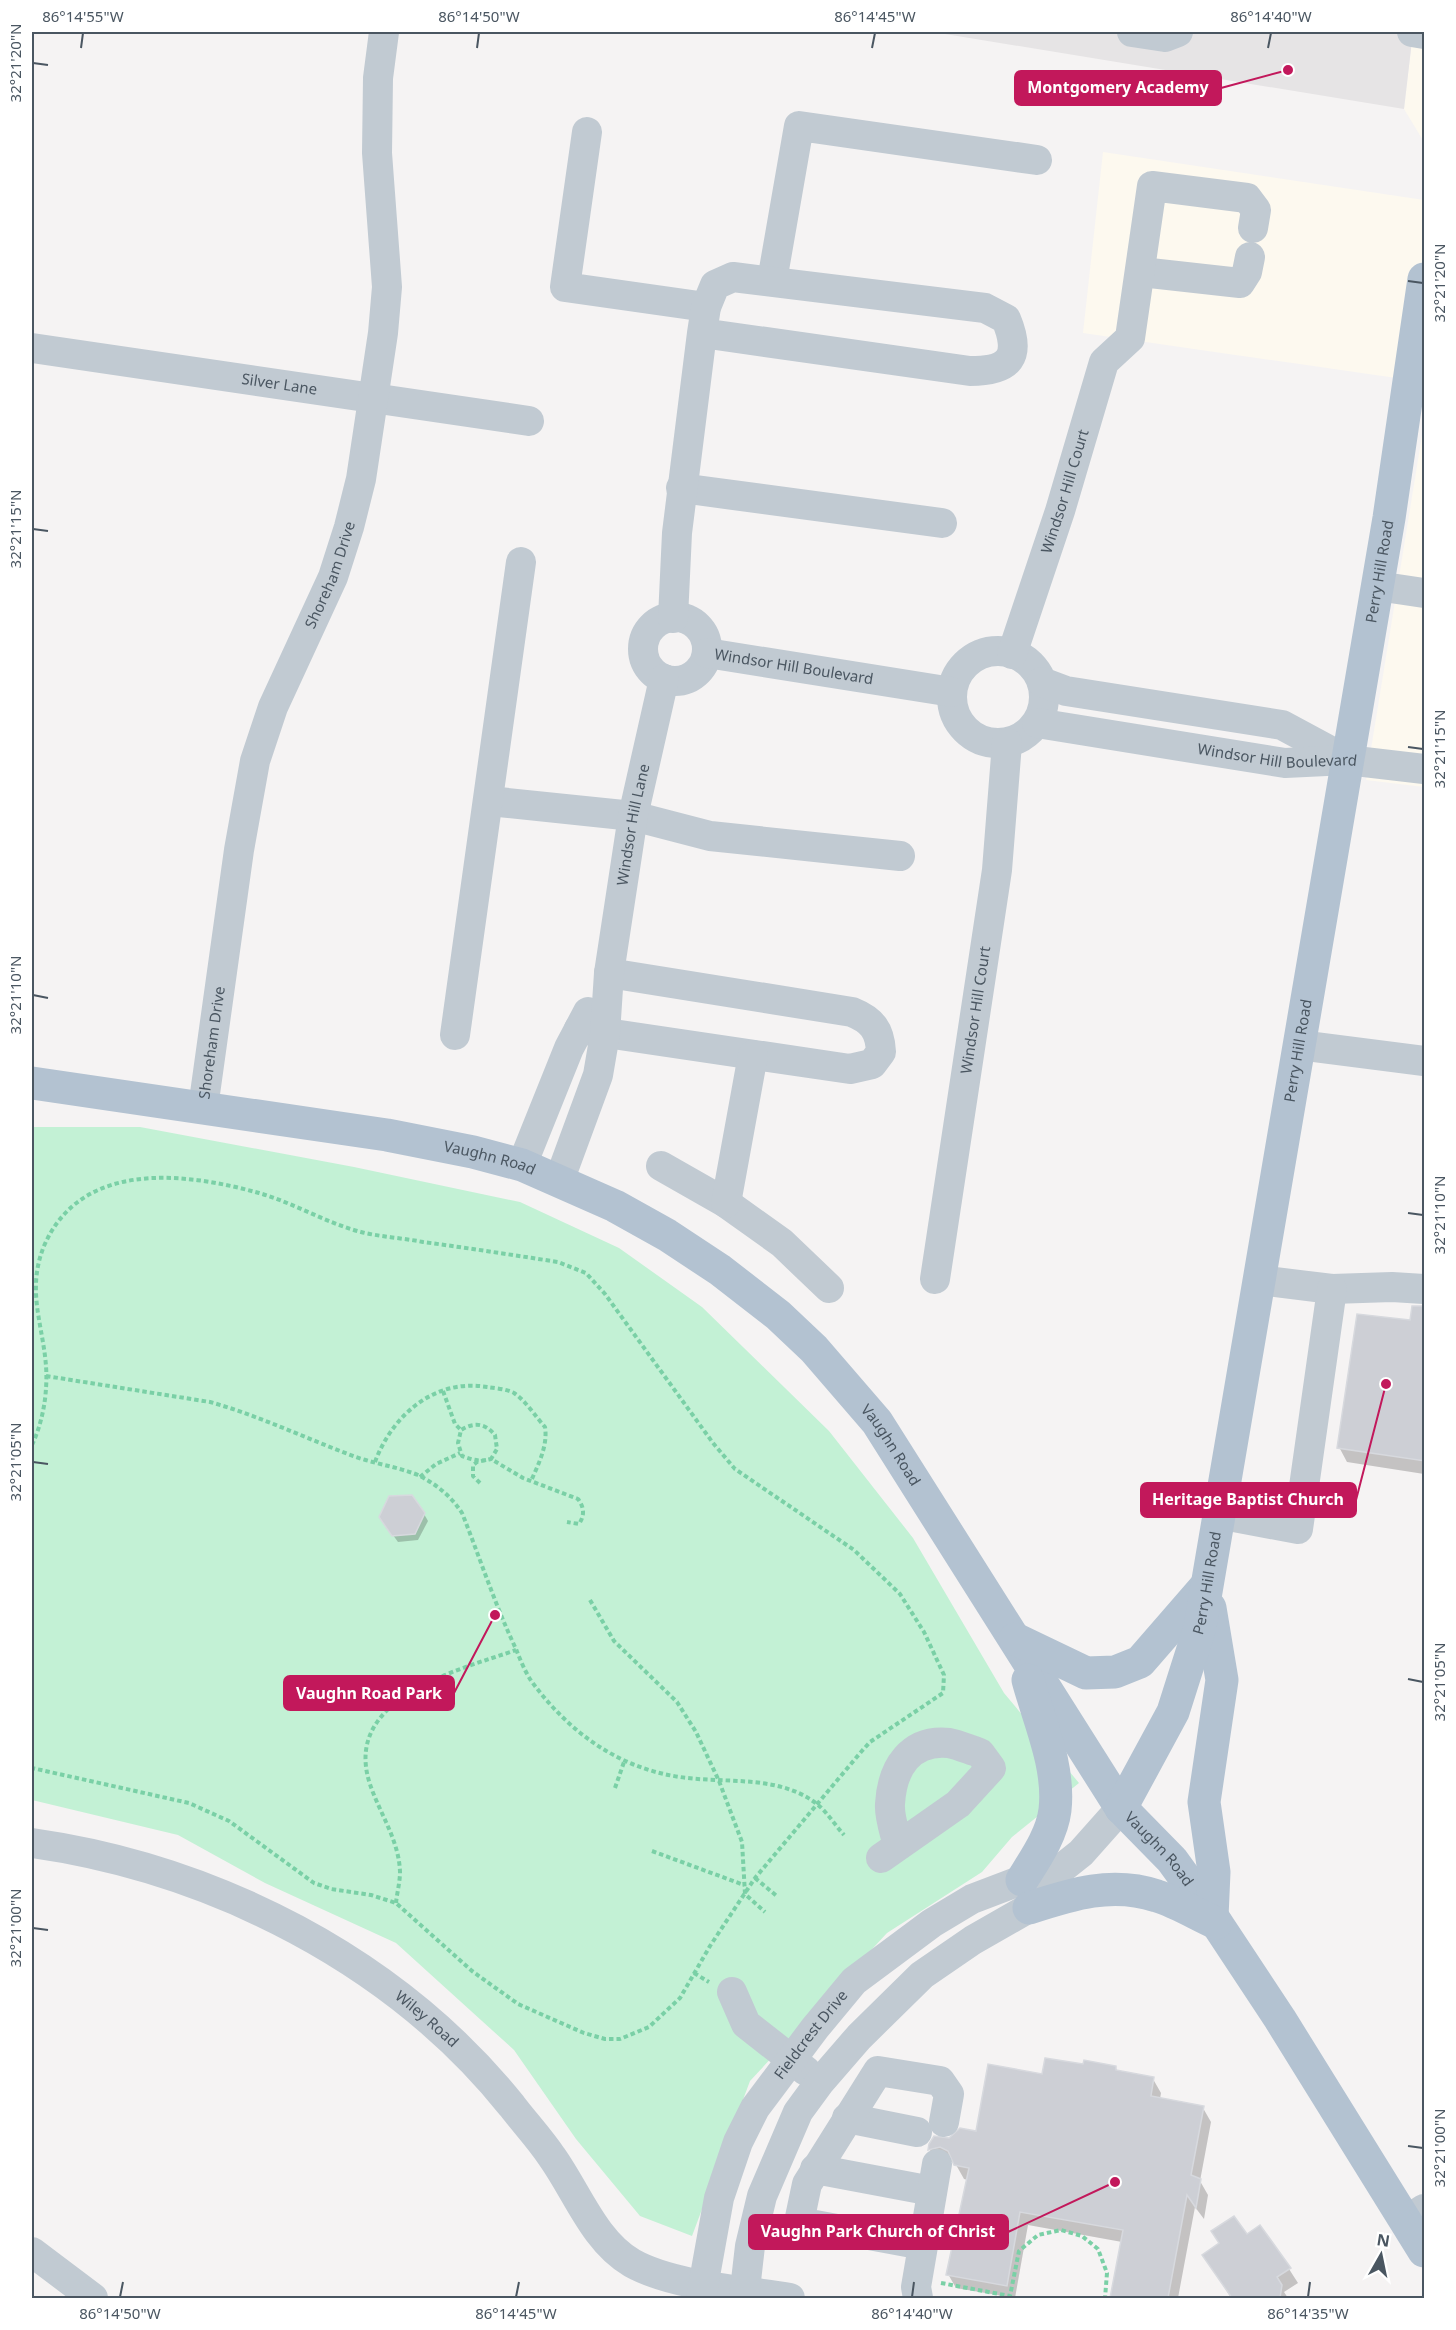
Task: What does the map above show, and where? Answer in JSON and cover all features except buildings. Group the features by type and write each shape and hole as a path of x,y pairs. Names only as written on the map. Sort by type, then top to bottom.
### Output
{"main road":[{"name":"Perry Hill Road","path":"1121,1808 1173,1712 1194,1651 1377,586 1418,365 1425,279"},
{"name":"Vaughn Road","path":"32,1083 387,1135 472,1152 522,1165 615,1206 703,1258 778,1315 814,1348 877,1422 1121,1808 1172,1860 1415,2215 1425,2251"},
{"path":"1016,1641 1086,1673 1115,1672 1140,1662 1206,1586"},
{"path":"1016,1641 1054,1773 1055,1811 1042,1847 1033,1890 1120,1888 1157,1896 1215,1920 1214,1872 1204,1802 1222,1680 1206,1586"}],"street":[{"name":"Shoreham Drive","path":"203,1108 239,850 255,761 273,707 333,577 350,527 361,480 387,287 377,153 378,78 384,32"},
{"path":"1132,32 1165,37 1178,32"},
{"path":"1412,32 1425,34"},
{"path":"771,281 800,126 1037,160"},
{"path":"587,132 565,287 704,320 970,371 992,371 1008,362 1014,351 1011,332 1006,319 985,308 733,277 714,285 704,320 681,488 673,618"},
{"path":"1152,186 1247,198 1256,210 1247,272 1240,283 1141,272 1152,186"},
{"name":"Windsor Hill Court","path":"1012,654 1060,511 1104,362 1130,338 1141,272"},
{"name":"Silver Lane","path":"32,348 529,421"},
{"path":"681,488 942,523"},
{"path":"455,1035 521,561"},
{"path":"1377,586 1425,593"},
{"path":"684,619 702,632 707,653 703,666 696,674 686,679 664,679 650,668 643,647 646,635 653,626 662,620 684,619"},
{"path":"1002,651 1012,654 1032,665 1042,682 1045,694 1043,709 1037,723 1026,735 1007,743 991,743 971,735 956,716 952,692 960,671 971,659 985,652 1002,651"},
{"name":"Windsor Hill Boulevard","path":"707,653 952,692"},
{"name":"Windsor Hill Lane","path":"560,1181 598,1075 592,1032 609,973 633,816 664,679"},
{"name":"Windsor Hill Boulevard","path":"1042,682 1066,691 1282,725 1347,760"},
{"path":"1163,744 1169,706"},
{"name":"Windsor Hill Boulevard","path":"1037,723 1285,763 1347,760"},
{"name":"Windsor Hill Court","path":"935,1279 997,870 1007,743"},
{"path":"1347,760 1425,769"},
{"path":"489,801 633,816 710,836 900,856"},
{"path":"592,1032 850,1069 872,1064 881,1052 880,1036 869,1019 852,1012 609,973"},
{"name":"Windsor Hill Lane","path":"522,1165 569,1047 592,1032"},
{"path":"1299,1045 1425,1061"},
{"path":"726,1203 753,1055"},
{"path":"661,1166 726,1203 782,1243 829,1288"},
{"path":"1258,1280 1332,1289 1392,1287 1425,1289"},
{"path":"1218,1514 1298,1529 1332,1289"},
{"name":"Fieldcrest Drive","path":"745,2295 750,2246 762,2196 798,2112 820,2082 859,2037 922,1975 973,1940 1080,1853 1121,1808"},
{"name":"Wiley Road","path":"32,1843 116,1859 189,1881 274,1918 368,1974 432,2024 500,2092 552,2157 603,2237 616,2252 653,2273 702,2291 790,2298"},
{"name":"Fieldcrest Drive","path":"702,2291 719,2198 738,2142 755,2108 790,2058 854,1981 896,1948 972,1899 1033,1890"},
{"path":"896,1948 922,1975"},
{"path":"721,1987 747,2024 820,2082"},
{"path":"847,2118 931,2127 949,2094 940,2081 878,2071 847,2118 807,2184 799,2222 923,2245"},
{"path":"815,2169 935,2177 918,2288"},
{"path":"32,2252 93,2298"}],"path":[{"path":"32,1445 43,1412 46,1376 35,1306 35,1274 44,1246 56,1222 77,1200 101,1188 132,1178 170,1178 259,1193 360,1232 558,1262 586,1273 604,1294 712,1443 735,1469 854,1550 900,1594 924,1632 944,1675 943,1693 870,1742 755,1878 680,1998 649,2027 620,2039 604,2039 518,2004 472,1971 396,1904 371,1896 331,1890 314,1883 229,1821 189,1803 32,1767"},
{"path":"46,1376 210,1402 420,1477 453,1499 462,1513 516,1650 531,1680 567,1722 599,1749 624,1762 679,1777 765,1782 795,1791 818,1804 844,1835"},
{"path":"375,1462 385,1439 404,1413 417,1403 443,1391 480,1386 505,1390 520,1399 545,1427 546,1434 540,1460 531,1481"},
{"path":"443,1391 455,1424 461,1430"},
{"path":"478,1424 491,1429 497,1442 496,1454 491,1459 477,1462 462,1456 458,1443 461,1430 478,1424"},
{"path":"420,1477 436,1464 460,1453"},
{"path":"491,1459 531,1481 578,1499 583,1506 582,1520 579,1524 567,1522"},
{"path":"477,1462 472,1470 475,1481 480,1483"},
{"path":"590,1600 614,1641 677,1702 696,1732 719,1781 742,1842 745,1894 765,1912"},
{"path":"396,1904 400,1873 397,1849 369,1781 365,1760 370,1735 382,1715 409,1693 432,1681 516,1650"},
{"path":"615,1788 624,1762"},
{"path":"652,1851 744,1885"},
{"path":"755,1878 778,1898"},
{"path":"694,1973 721,1987"},
{"path":"918,2288 1010,2296 1019,2251 1038,2235 1068,2231 1090,2241 1101,2255 1108,2280 1105,2298"}],"shaded area":[{"path":"933,32 1413,32 1404,109"},
{"path":"1413,32 1424,32 1424,142 1404,109"},
{"path":"1103,152 1424,200 1424,382 1083,333"},
{"path":"1424,423 1424,787 1366,780"}],"green space":[{"path":"32,1127 140,1127 354,1167 520,1202 619,1248 702,1307 829,1431 913,1538 1004,1693 1079,1783 1012,1837 982,1872 887,1933 750,2081 692,2236 640,2216 576,2139 514,2050 396,1943 265,1883 178,1835 32,1800"}],"place":[{"name":"Montgomery Academy","path":"1288,70"},
{"name":"Heritage Baptist Church","path":"1386,1384"},
{"name":"Vaughn Road Park","path":"495,1615"},
{"name":"Vaughn Park Church of Christ","path":"1115,2182"}]}
